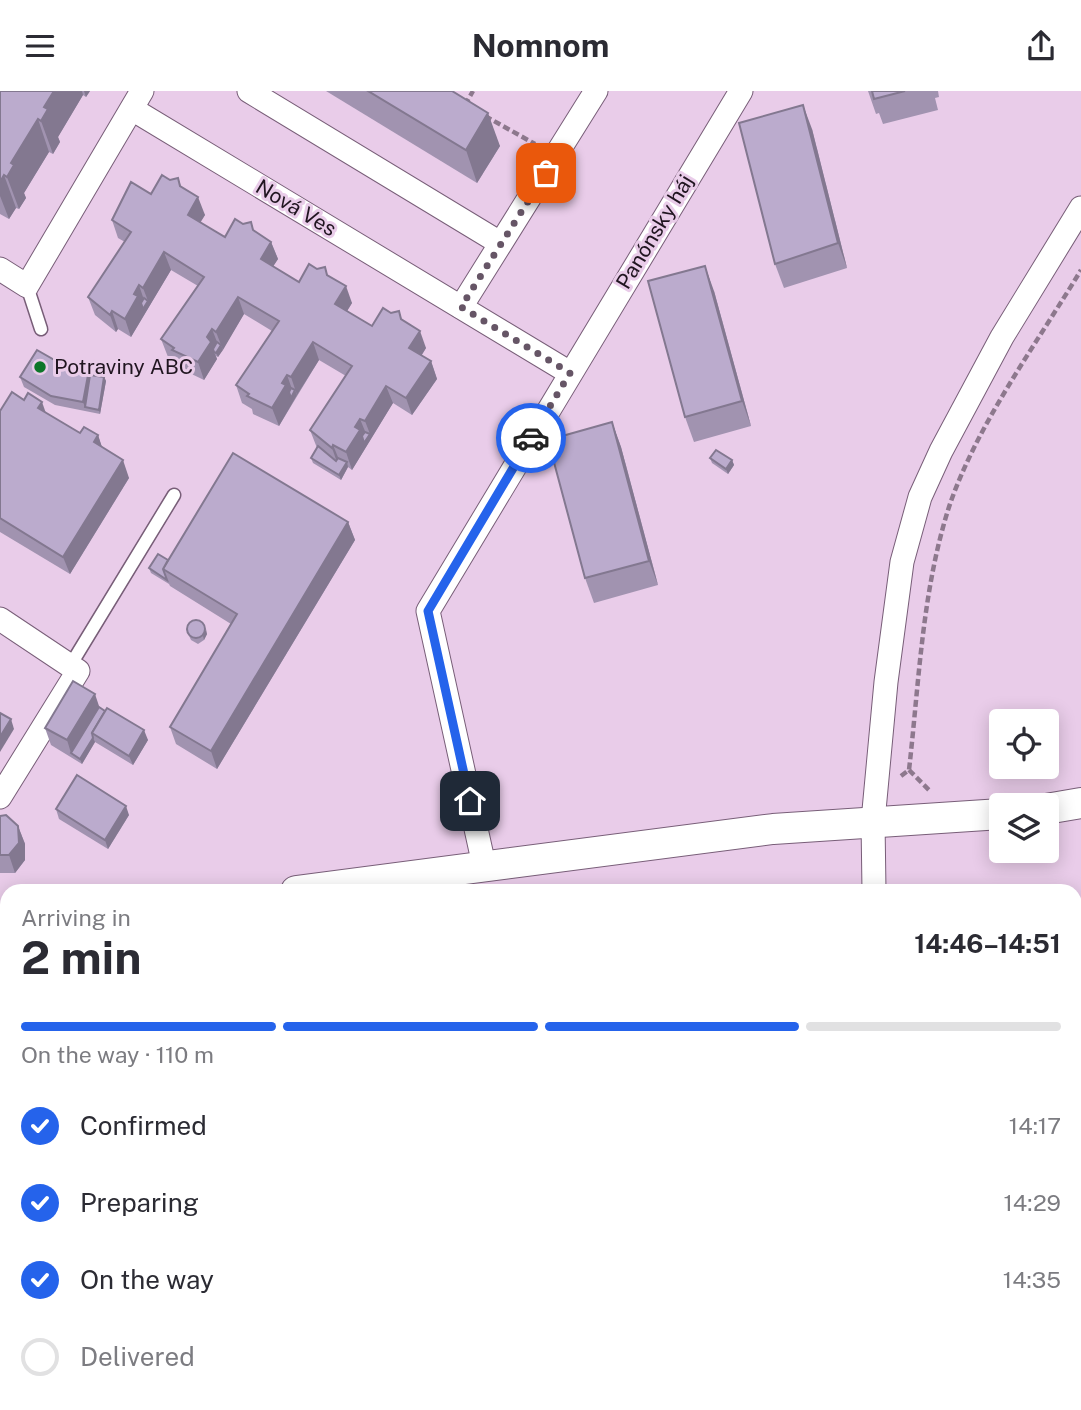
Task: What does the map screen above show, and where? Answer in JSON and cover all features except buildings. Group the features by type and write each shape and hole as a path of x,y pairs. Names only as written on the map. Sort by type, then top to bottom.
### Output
{"street":[{"path":"249,91 500,243"},
{"path":"461,307 596,91"},
{"name":"Panónsky háj","path":"484,865 428,611 741,91"},
{"name":"Nová Ves","path":"27,286 137,100 461,307 570,373"},
{"path":"874,884 873,821 897,600 902,562 920,497 940,451 1002,337 1081,208"},
{"path":"0,269 27,286"},
{"path":"0,619 78,671 0,797"},
{"path":"1059,807 1081,803"},
{"path":"347,884 773,829 989,815"}],"lane":[{"path":"27,286 41,329"},
{"path":"70,666 174,495"}],"path":[{"path":"473,91 465,105 557,156"},
{"path":"937,800 909,770 930,582 949,507 976,444 1081,270"},
{"path":"894,778 909,770"}],"way so far":[{"path":"531,438 570,373 461,307 546,173"}],"place":[{"name":"Potraviny ABC","path":"40,367"}],"route":[{"path":"470,801 428,611 531,438"}]}
